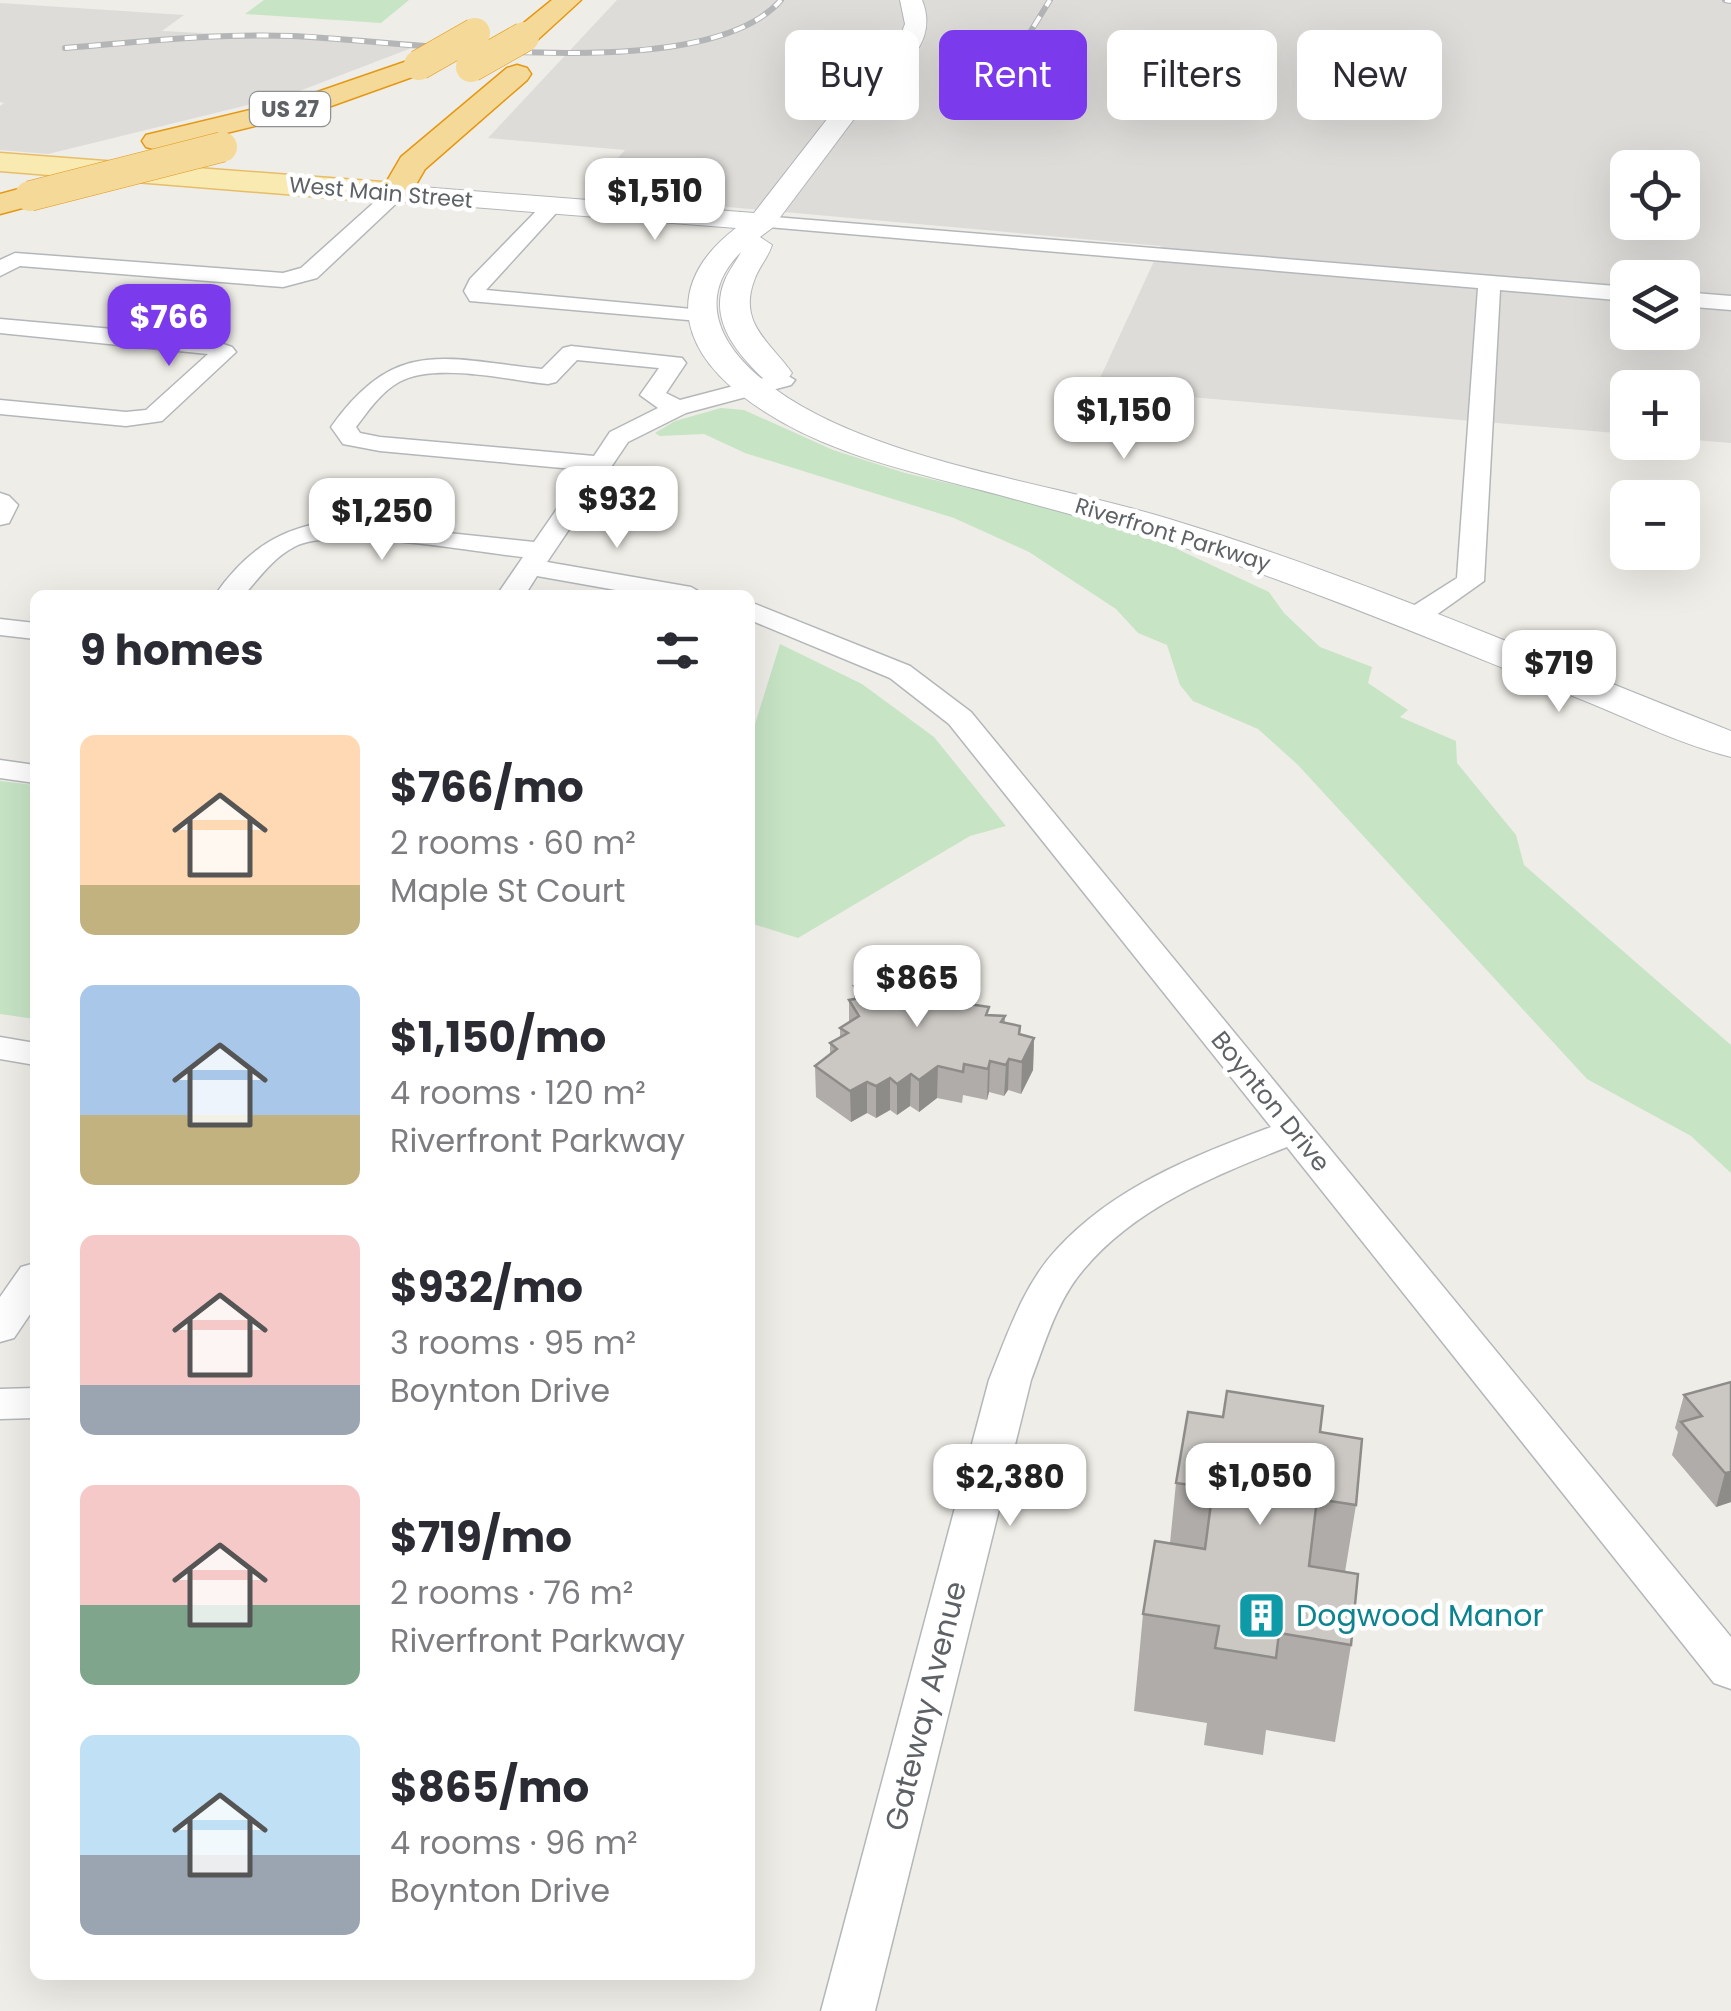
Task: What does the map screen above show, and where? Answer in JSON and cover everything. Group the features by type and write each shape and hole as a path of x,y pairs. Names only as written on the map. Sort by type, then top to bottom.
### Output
{"highway":[{"name":"US 27","path":"15,200 356,111 471,68 524,38 568,0"},
{"path":"396,193 412,164 553,41 589,0"},
{"name":"US 27","path":"0,177 310,104 419,65 485,26"}],"main road":[{"name":"Riverfront Parkway","path":"893,13 918,20 914,30"},
{"name":"Riverfront Parkway","path":"840,120 762,222 728,249 709,276 701,300 705,333 721,359 768,384 811,427 887,454 1153,525 1731,714"},
{"name":"West Main Street","path":"0,162 762,222"},
{"name":"Riverfront Parkway","path":"762,222 757,252 740,280 734,300 738,327 768,384"},
{"name":"Riverfront Parkway","path":"1425,611 1731,745"}],"street":[{"path":"0,270 15,258 263,279 300,277 396,193"},
{"path":"552,206 478,284 474,291 478,296 703,317"},
{"path":"762,222 1610,293"},
{"path":"1425,611 1470,582 1489,283"},
{"path":"1700,300 1731,303"},
{"path":"0,326 203,344 224,352 152,416 126,419 0,407"},
{"path":"602,464 380,444 352,439 343,427 389,377 406,370 428,367 548,377 571,352 674,363 652,395 677,408"},
{"path":"514,590 620,437 677,408 768,384"},
{"path":"233,590 278,542 310,530 334,529 536,559 669,590"},
{"name":"Boynton Drive","path":"755,612 900,672 960,718 1731,1670"},
{"path":"0,628 30,631"},
{"path":"0,769 30,773"},
{"path":"0,1048 30,1053"},
{"name":"Gateway Avenue","path":"848,2011 1010,1380 1039,1307 1068,1260 1120,1214 1195,1169 1296,1131"},
{"path":"0,1328 30,1283"},
{"path":"0,1404 30,1403"}],"shaded area":[{"path":"617,0 1731,0 1731,443 1700,440 1700,370 1610,370 1610,433 1095,389 1161,246 585,194 625,150 488,138"},
{"path":"0,3 184,15 162,31 422,44 289,95 48,154 0,150 0,106 4,103 0,102"}],"green space":[{"path":"264,0 409,0 381,23 245,14"},
{"path":"721,408 744,410 833,450 905,473 1048,507 1160,541 1269,592 1284,613 1320,647 1372,667 1368,683 1408,710 1400,717 1456,741 1457,763 1516,835 1524,865 1731,1045 1731,1173 1691,1136 1587,1079 1298,765 1258,729 1193,701 1180,685 1167,645 1138,633 1116,609 1029,552 954,518 745,453 704,434 655,433 675,421"},
{"path":"780,644 862,684 934,737 1006,826 970,836 798,938 755,925 755,724"},
{"path":"0,781 30,784 30,1018 0,1014"}],"building":[{"path":"915,961 918,968 928,967 929,975 940,973 945,987 960,985 969,1004 989,1007 986,1015 1005,1016 1001,1022 1020,1026 1019,1034 1034,1038 1022,1062 1009,1059 1006,1065 990,1061 988,1069 964,1064 963,1072 938,1066 919,1080 911,1074 897,1084 890,1078 876,1086 867,1082 850,1091 815,1066 837,1049 830,1043 848,1033 840,1028 859,1016 849,1000 860,998 854,986 864,985 858,977 867,975 863,968"},
{"path":"1731,1382 1731,1472 1725,1473 1681,1422 1702,1416 1684,1395"},
{"path":"1227,1391 1323,1406 1320,1432 1362,1439 1356,1505 1317,1499 1309,1566 1358,1574 1351,1645 1279,1633 1276,1658 1215,1648 1219,1626 1143,1614 1155,1541 1205,1549 1213,1488 1176,1483 1188,1412 1223,1417"}],"railway":[{"path":"65,48 264,35 475,50 622,52 688,44 742,27 781,0"},
{"path":"1031,30 1050,0"},
{"path":"1725,0 1731,1"}],"place":[{"name":"Dogwood Manor","path":"1261,1616"}]}
